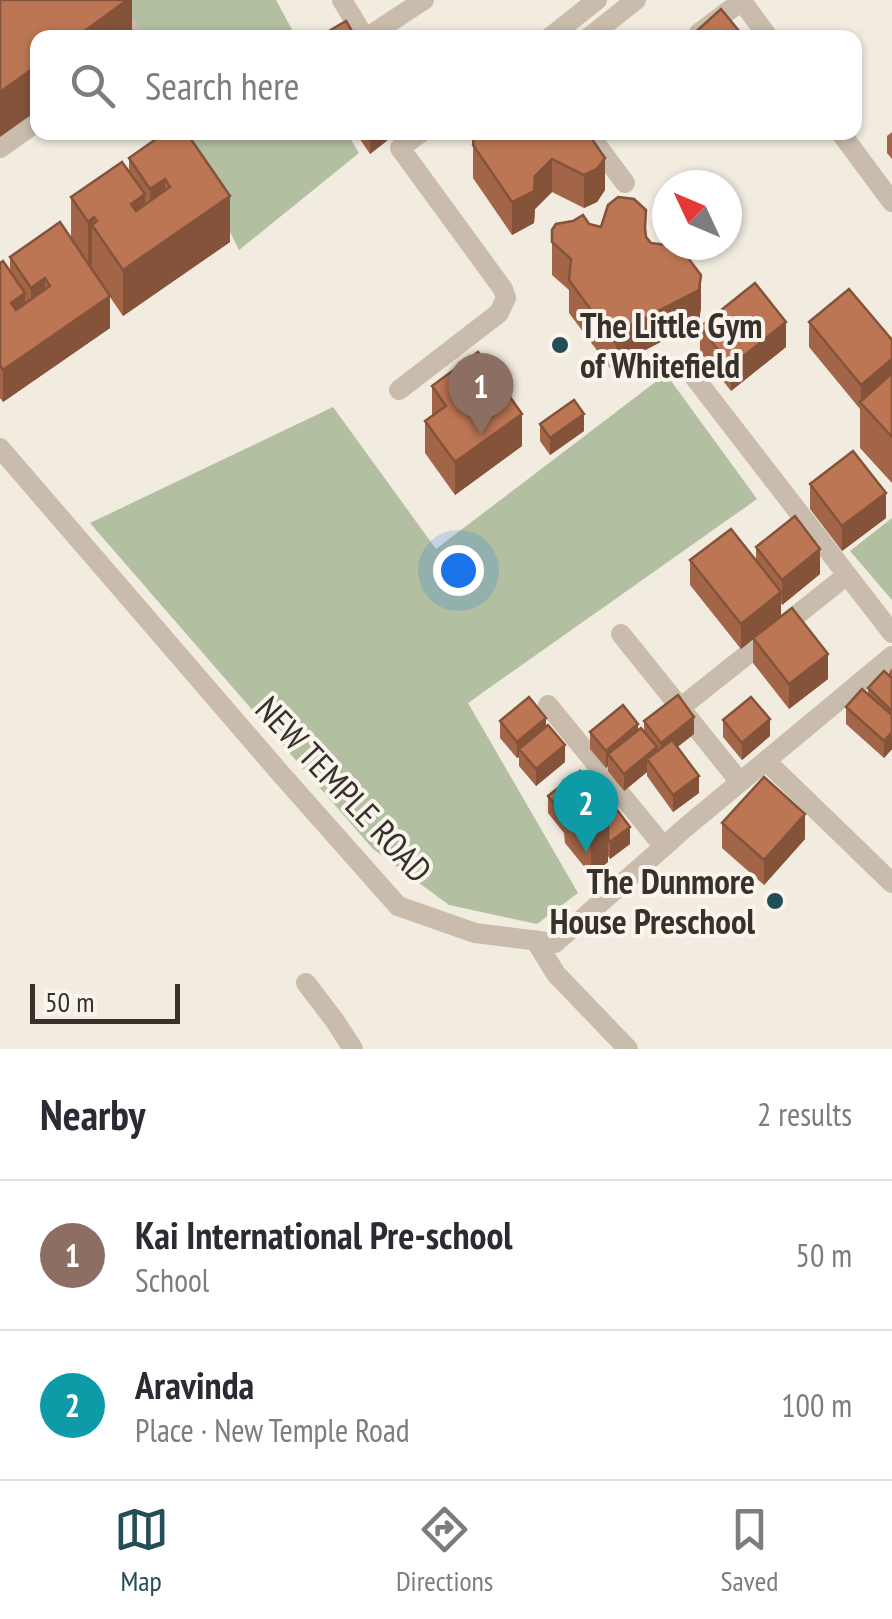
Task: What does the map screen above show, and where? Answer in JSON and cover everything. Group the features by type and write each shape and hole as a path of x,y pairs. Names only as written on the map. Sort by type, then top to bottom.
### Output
{"street":[{"path":"108,0 129,30"},
{"path":"342,0 361,30"},
{"path":"378,30 424,0"},
{"path":"560,30 597,0"},
{"path":"598,30 636,0"},
{"path":"703,30 742,0 763,30"},
{"path":"0,148 30,126"},
{"path":"400,390 499,313 506,298 400,148 411,140"},
{"path":"593,140 624,182"},
{"path":"846,140 892,202"},
{"path":"691,373 892,633"},
{"name":"NEW TEMPLE ROAD","path":"0,448 398,906 475,934 555,943 664,846 892,656"},
{"path":"680,708 847,575"},
{"path":"621,634 740,782"},
{"path":"548,704 664,846"},
{"path":"766,760 892,883"},
{"path":"535,940 556,974 628,1049"},
{"path":"306,984 353,1049"}],"green space":[{"path":"115,0 276,0 292,30 133,30"},
{"path":"184,140 351,140 359,153 239,250"},
{"path":"666,374 757,499 468,703 578,893 537,924 449,905 373,849 90,523 333,407 436,549"},
{"path":"892,518 892,600 850,551"}],"building":[{"path":"0,0 127,0 86,30 30,30 30,71 0,92"},
{"path":"721,9 738,30 698,30"},
{"path":"346,21 351,30 331,30"},
{"path":"155,140 192,140 230,196 123,270 92,225 97,221 94,217 88,222 71,197 122,162 145,194 131,204 136,211 170,187 165,179 150,189 129,158"},
{"path":"473,140 593,140 605,158 597,169 584,175 552,159 535,176 534,191 512,202"},
{"path":"618,197 634,199 646,210 646,237 652,243 652,260 690,260 701,275 699,290 627,327 630,337 616,344 569,280 571,259 552,242 556,224 583,215 589,224 601,227 608,205"},
{"path":"60,222 110,296 3,370 0,263 3,261 25,293 11,303 16,310 50,286 45,278 31,288 10,257"},
{"path":"755,283 786,322 731,366 700,327"},
{"path":"849,289 892,340 892,359 861,385 809,322"},
{"path":"478,352 522,414 455,462 425,421 446,406 432,386"},
{"path":"892,373 892,437 860,402"},
{"path":"574,400 584,414 550,438 540,424"},
{"path":"853,451 886,493 842,526 810,484"},
{"path":"795,516 820,549 782,580 756,547"},
{"path":"731,529 781,592 741,624 690,560"},
{"path":"792,608 828,654 789,684 753,638"},
{"path":"884,671 892,678 892,711 868,688"},
{"path":"862,689 892,715 892,732 884,741 846,707"},
{"path":"678,695 694,717 661,743 644,721"},
{"path":"529,697 546,718 517,742 500,721"},
{"path":"751,697 770,719 742,743 723,720"},
{"path":"623,705 638,724 606,751 590,732"},
{"path":"548,725 565,745 536,769 519,749"},
{"path":"641,728 657,747 624,774 608,754"},
{"path":"672,740 699,776 673,795 647,759"},
{"path":"580,771 596,790 591,794 582,783 565,797 564,816 548,796"},
{"path":"764,777 805,814 764,860 722,823"},
{"path":"582,783 608,816 591,830 565,797"},
{"path":"605,794 630,827 610,842 608,816 596,801"}],"place":[{"name":"The Little Gym of Whitefield","path":"560,345"},
{"name":"Kai International Pre-school","path":"481,435"},
{"name":"Aravinda","path":"586,852"},
{"name":"The Dunmore House Preschool","path":"775,901"}]}
